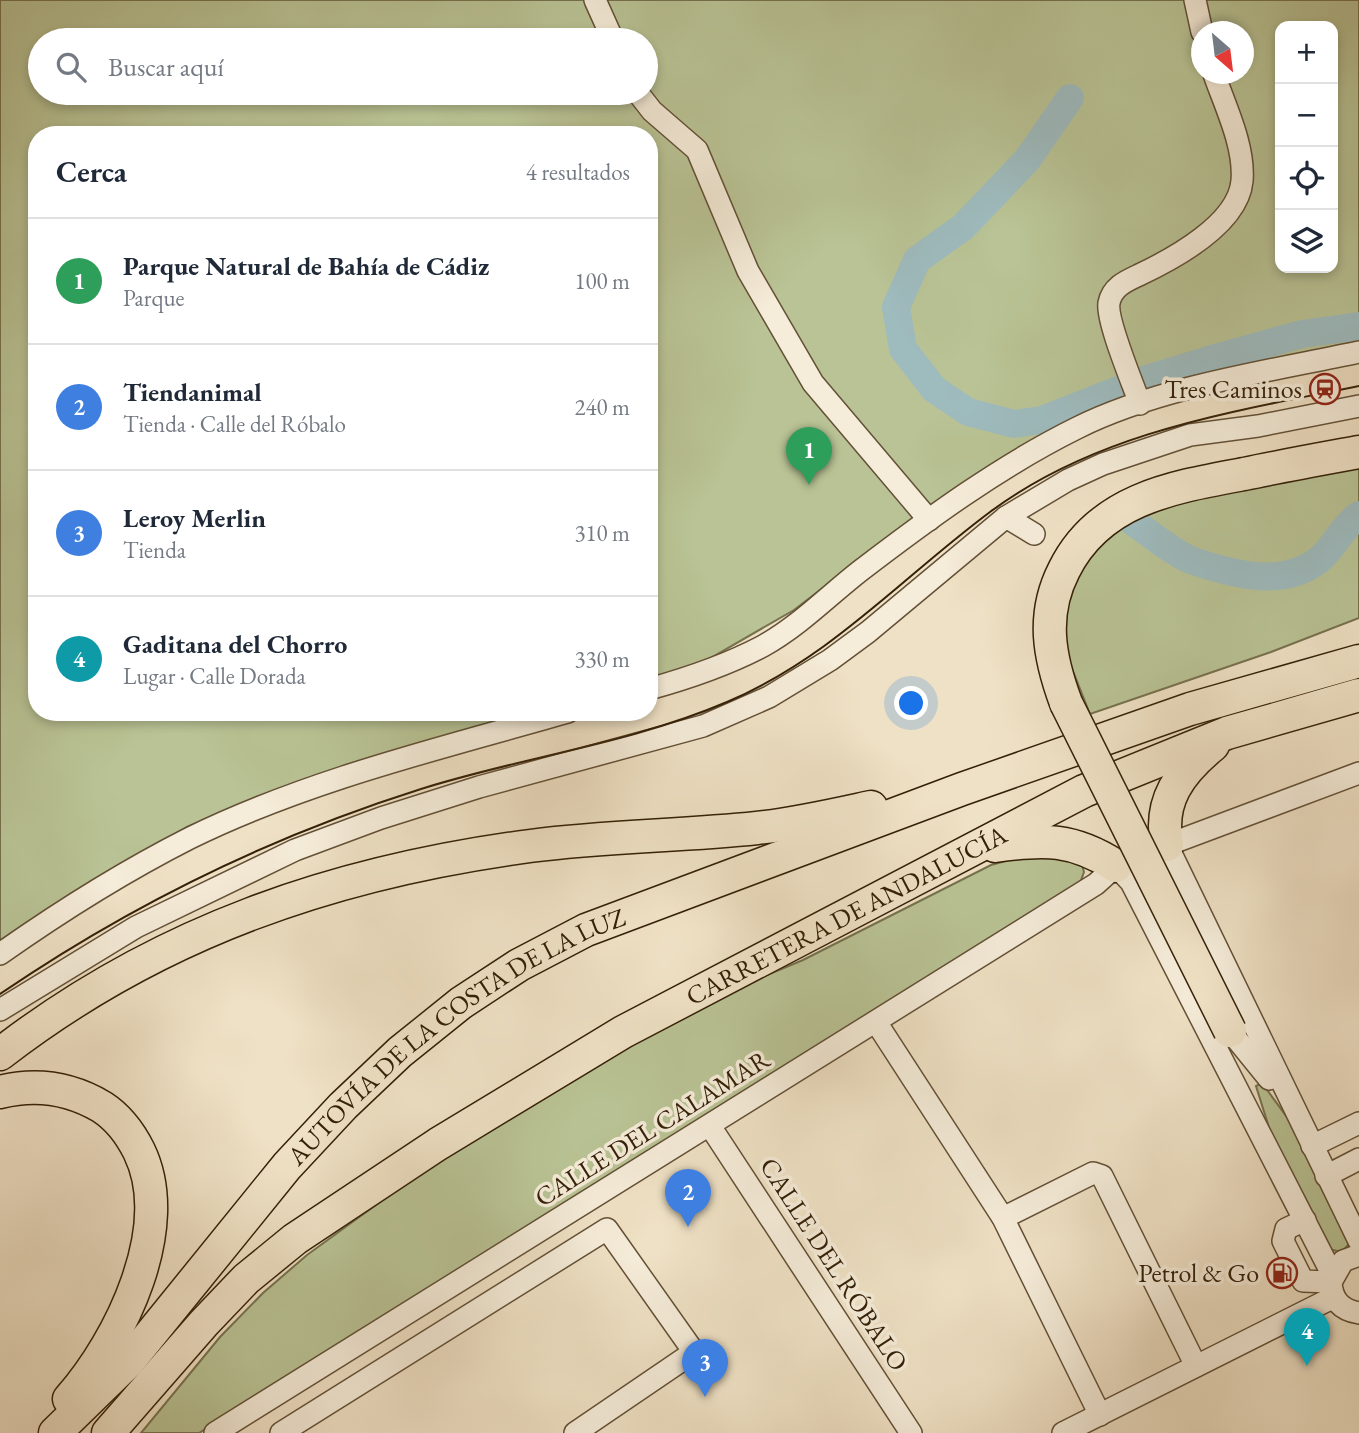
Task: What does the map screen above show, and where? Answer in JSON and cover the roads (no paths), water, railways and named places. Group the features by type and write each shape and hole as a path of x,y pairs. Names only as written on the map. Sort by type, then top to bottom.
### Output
{"highway":[{"path":"1230,1031 1066,703 1051,657 1048,636 1050,608 1072,555 1088,533 1105,519 1151,495 1189,484 1359,452"},
{"name":"CARRETERA DE ANDALUCÍA","path":"962,789 1189,709 1359,661"},
{"name":"CARRETERA DE ANDALUCÍA","path":"362,1193 623,1032 1084,791 1227,733 1359,695"},
{"path":"1167,845 1163,828 1167,800 1192,762 1227,733"},
{"path":"0,1054 118,975 203,931 281,901 371,874 442,859 533,846 760,827 962,789"},
{"name":"AUTOVÍA DE LA COSTA DE LA LUZ","path":"55,1433 129,1361 287,1166 334,1116 400,1052 461,1003 519,965 586,930 962,789"},
{"path":"973,849 1040,840 1059,842 1081,846 1116,866"},
{"path":"0,1092 42,1087 89,1099 121,1122 132,1138 151,1180 152,1232 142,1269 96,1363 72,1396 38,1433"},
{"path":"108,1433 246,1279 295,1240 362,1193"},
{"path":"129,1433 222,1322 256,1287 362,1193"}],"street":[{"path":"595,0 608,28"},
{"path":"1195,0 1200,21"},
{"path":"1140,404 1111,321 1109,303 1118,286 1170,260 1205,237 1239,194 1241,168 1232,123 1218,84"},
{"path":"647,105 697,150 748,271 813,383 929,520"},
{"path":"658,686 699,675 765,645 929,520 1078,427 1140,404 1228,379 1359,352"},
{"path":"0,1010 136,927 295,850 467,791 703,726 769,696 830,660 868,632 1006,517 1068,480 1159,444 1190,435 1258,426 1359,407"},
{"path":"1006,517 1034,534"},
{"path":"0,954 122,874 193,837 313,789 381,766 537,721"},
{"path":"1359,774 1167,845 1359,1241"},
{"path":"1116,866 1132,882 1344,1301"},
{"name":"CALLE DEL CALAMAR","path":"215,1433 1096,884 1116,866"},
{"path":"876,1021 1003,1218 1100,1415"},
{"path":"1230,1031 1292,1107"},
{"path":"1230,1031 1257,1126"},
{"path":"1312,1146 1359,1123"},
{"name":"CALLE DEL RÓBALO","path":"710,1126 911,1433"},
{"path":"1326,1176 1359,1159"},
{"path":"1003,1218 1093,1173 1102,1176 1196,1366"},
{"path":"1305,1220 1286,1229 1283,1241 1303,1281 1344,1301"},
{"path":"281,1392 290,1428 607,1229 694,1352 575,1433"},
{"path":"1344,1301 1343,1261 1359,1255"},
{"path":"464,1279 482,1307"},
{"path":"1063,1433 1196,1366 1344,1301"}],"waterway":[{"path":"1070,98 1027,160 963,227 917,260 896,307 903,349 934,389 968,412 1014,424 1042,420 1144,380 1219,357 1302,334 1359,326"},
{"path":"1132,521 1188,559 1227,571 1275,576 1291,574 1320,559 1359,515"}],"tram line":[{"path":"0,994 99,931 151,903 203,876 310,828 421,789 652,729 727,702 765,684 833,640 990,512 1031,485 1075,462 1120,444 1214,416 1359,386"}],"place":[{"name":"Tres Caminos","path":"1325,389"},
{"name":"Parque Natural de Bahía de Cádiz","path":"809,485"},
{"name":"Tiendanimal","path":"688,1227"},
{"name":"Petrol & Go","path":"1282,1273"},
{"name":"Gaditana del Chorro","path":"1307,1366"},
{"name":"Leroy Merlin","path":"705,1397"}]}
